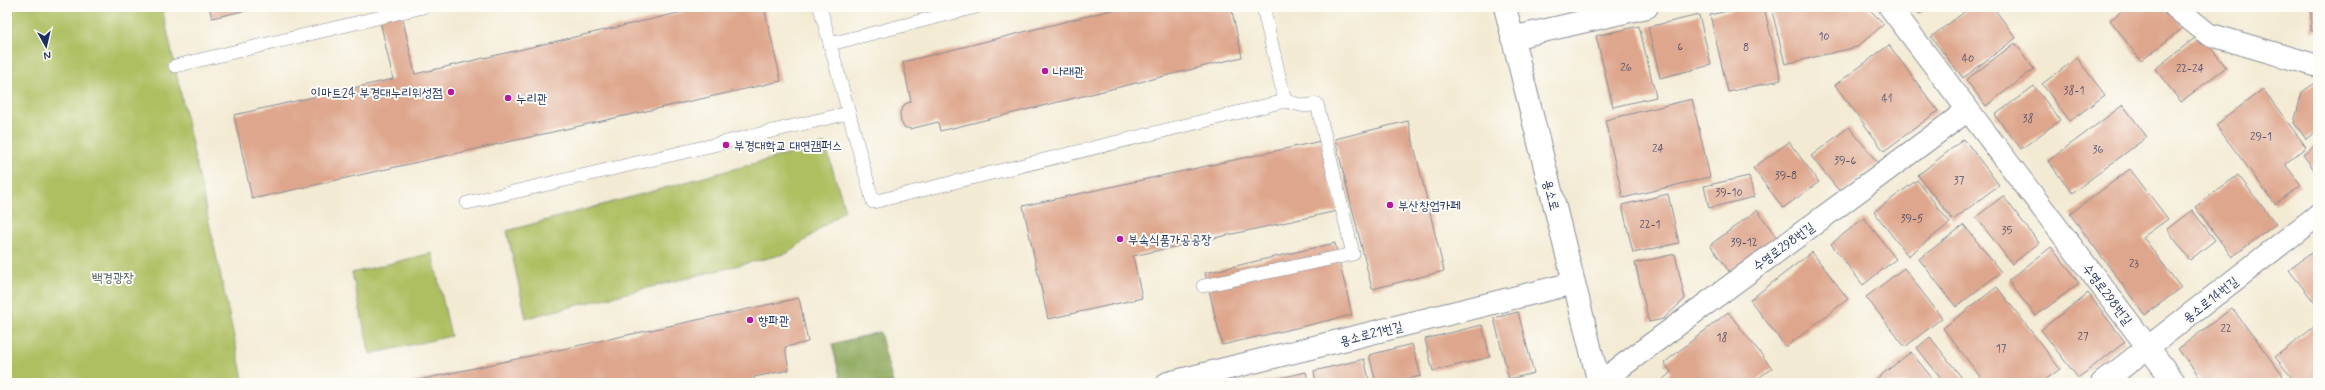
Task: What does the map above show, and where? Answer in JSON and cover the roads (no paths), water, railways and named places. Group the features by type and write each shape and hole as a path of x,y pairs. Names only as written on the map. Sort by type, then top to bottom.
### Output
{"street":[{"name":"용소로","path":"1504,7 1599,383"},
{"path":"1512,38 1646,7"},
{"name":"수영로298번길","path":"1890,7 2175,383"},
{"path":"2175,7 2208,34 2318,66"},
{"name":"수영로298번길","path":"1599,383 1968,110"},
{"name":"용소로14번길","path":"2102,383 2318,215"},
{"name":"용소로21번길","path":"1168,383 1574,283"}],"lane":[{"path":"175,66 423,7"},
{"path":"820,7 873,202 1285,101 1305,106 1317,104 1353,254 1204,286"},
{"path":"830,44 976,7"},
{"path":"1263,7 1285,101"},
{"path":"467,203 849,113"}],"place":[{"name":"나래관","path":"1045,71"},
{"name":"이마트24 부경대누리위성점","path":"451,92"},
{"name":"누리관","path":"508,98"},
{"name":"부경대학교 대연캠퍼스","path":"726,145"},
{"name":"부산창업카페","path":"1390,205"},
{"name":"부속식품가공공장","path":"1120,239"},
{"name":"향파관","path":"750,320"}],"park label":[{"name":"백경광장","path":"113,277"}]}
